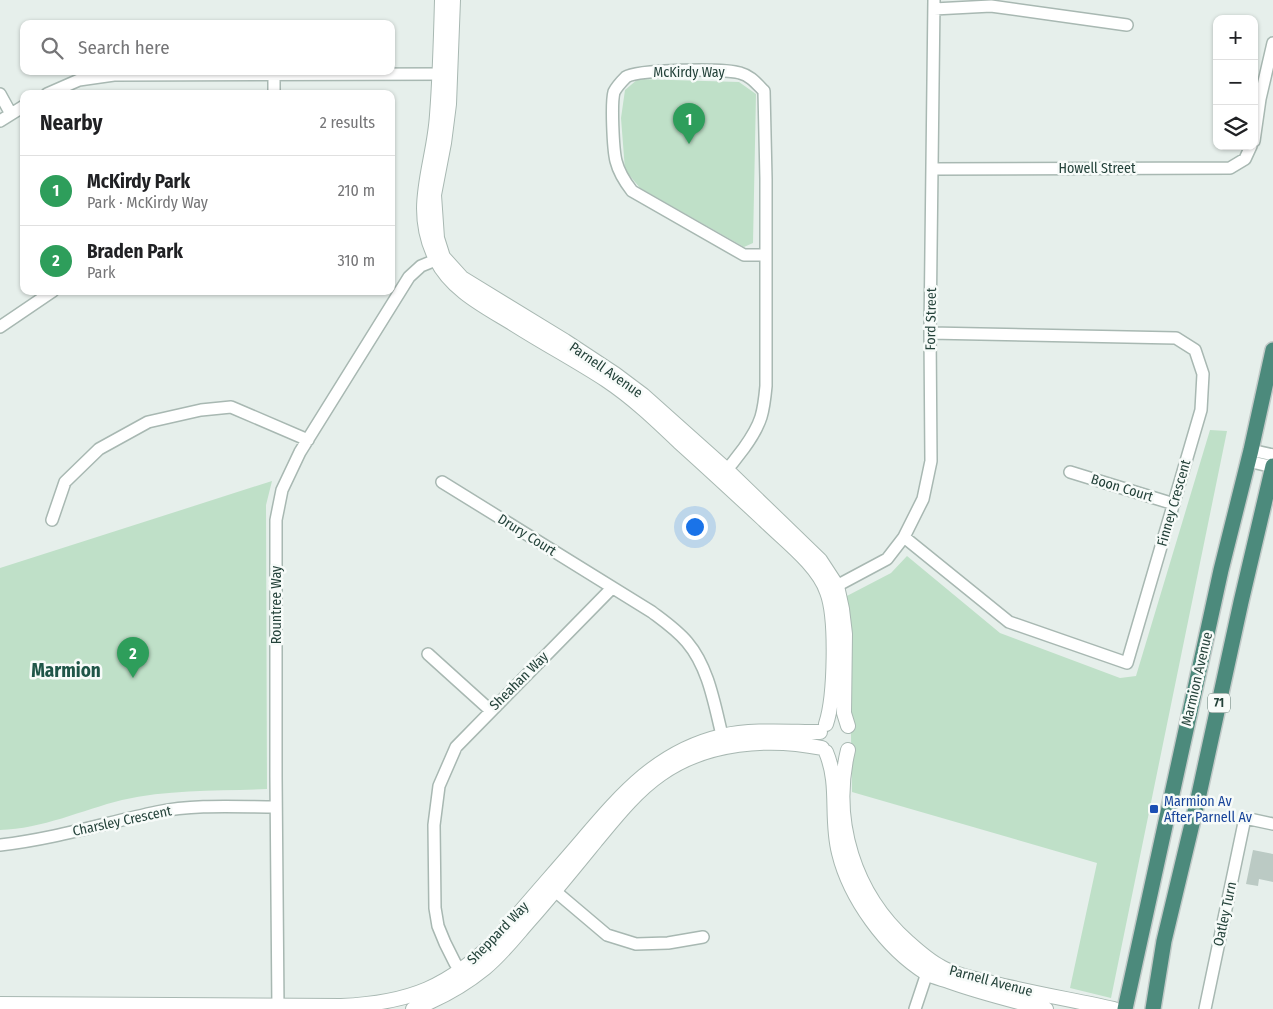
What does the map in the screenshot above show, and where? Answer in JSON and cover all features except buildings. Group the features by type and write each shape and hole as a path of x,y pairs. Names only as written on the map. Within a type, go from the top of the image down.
{"highway":[{"name":"Marmion Avenue","path":"1125,1009 1219,579 1250,456 1273,350"},
{"name":"Marmion Avenue","path":"1153,1009 1164,941 1273,466"}],"street":[{"name":"Parnell Avenue","path":"442,0 445,74"},
{"name":"Parnell Avenue","path":"453,0 445,74 424,189 427,235 453,284 470,297 606,380 640,406 723,474 832,589 845,634 844,713 853,735 853,741 844,764 843,804 848,842 860,880 879,912 894,930 917,951 930,968"},
{"path":"934,5 991,6 1127,25"},
{"name":"Ford Street","path":"832,589 887,559 904,536 923,499 931,461 930,333 934,5"},
{"path":"1258,113 1273,43"},
{"name":"McKirdy Way","path":"723,474 755,431 764,404 766,386 764,91 750,76 738,72 661,70 627,76 614,91 613,110 616,160 622,178 632,191 744,255 765,255"},
{"path":"395,74 445,74"},
{"path":"56,90 79,80 114,75"},
{"path":"274,75 274,90"},
{"path":"0,94 11,114"},
{"path":"0,121 20,108"},
{"name":"Howell Street","path":"933,169 1230,168 1245,159 1250,150"},
{"name":"Rountree Way","path":"278,1007 276,520 282,490 308,440 409,277 421,266 440,258"},
{"path":"0,327 47,295"},
{"name":"Finney Crescent","path":"904,536 1009,622 1127,663 1201,410 1203,374 1195,350 1176,338 1156,336 930,333"},
{"path":"52,520 65,482 100,449 148,422 201,410 231,407 308,440"},
{"path":"1250,456 1273,454"},
{"path":"1250,456 1273,466"},
{"name":"Boon Court","path":"1070,472 1174,504"},
{"name":"Drury Court","path":"442,482 612,588"},
{"path":"612,588 673,627 688,643 706,676 724,741"},
{"name":"Sheahan Way","path":"464,976 445,943 438,926 435,908 434,825 439,786 456,747 490,710 612,588"},
{"name":"Parnell Avenue","path":"832,589 832,696 820,743 834,778 834,822 838,852 858,900 887,939 957,984 1046,1009"},
{"path":"428,654 490,710"},
{"path":"823,728 835,721 848,726"},
{"name":"Sheppard Way","path":"413,1009 436,1000 464,976 502,952 616,817 638,793 661,774 741,733 823,728"},
{"name":"Sheppard Way","path":"0,1004 136,1007 278,1007 370,1005 395,1001 443,982 464,976 476,959 498,938 626,790 666,759 685,749 724,741 781,743 824,750"},
{"path":"824,750 837,755 848,750"},
{"name":"Charsley Crescent","path":"0,845 33,842 159,811 223,807 276,807"},
{"name":"Oatley Turn","path":"1205,1009 1245,818 1273,824"},
{"path":"555,891 607,935 636,944 703,937"},
{"name":"Parnell Avenue","path":"930,968 941,967 963,976 1114,1009"},
{"path":"915,1009 930,968"}],"green space":[{"path":"638,79 739,82 756,94 753,243 744,247 640,188 625,170 621,118 625,90"},
{"path":"1210,430 1227,431 1111,998 1070,988 1097,863 852,792 849,627 843,598 891,573 907,556 1000,633 1120,678 1136,676"},
{"path":"272,481 266,505 267,789 194,791 140,796 107,804 47,823 0,830 0,568"}],"place":[{"name":"McKirdy Park","path":"689,144"},
{"name":"Braden Park","path":"133,678"},
{"name":"Marmion Av After Parnell Av","path":"1154,809"}],"district":[{"name":"Marmion","path":"66,670"}]}
